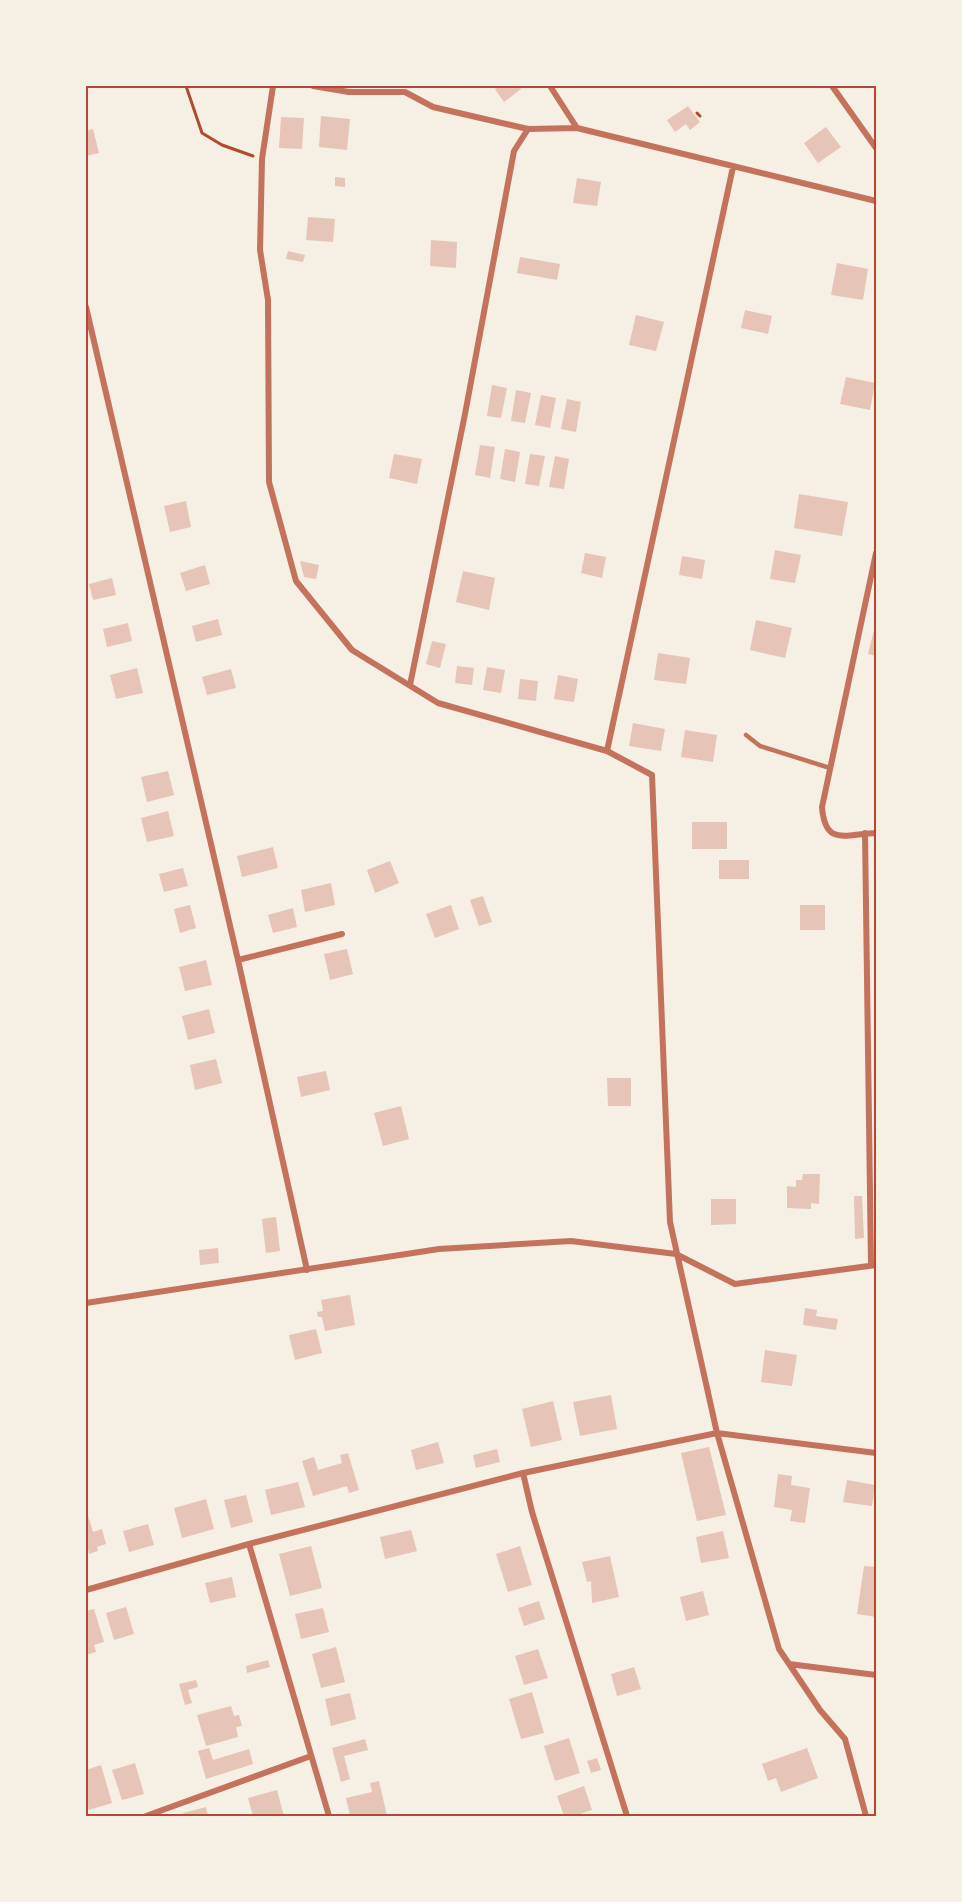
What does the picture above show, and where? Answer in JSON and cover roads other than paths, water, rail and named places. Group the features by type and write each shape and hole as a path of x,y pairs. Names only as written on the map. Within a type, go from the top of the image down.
{"street":[{"path":"273,86 261,159 260,250 268,300 269,482 296,581 352,650 438,703 607,751 652,775 670,1221 676,1254 717,1433 779,1649 820,1710 845,1740 866,1816"},
{"path":"313,86 350,92 405,92 433,107 528,129 576,128 876,201"},
{"path":"550,86 576,128"},
{"path":"832,86 876,148"},
{"path":"410,686 465,414 514,151 528,129"},
{"path":"607,751 733,167"},
{"path":"86,307 238,960 307,1270"},
{"path":"876,553 822,807 823,822 828,831 836,835 876,833"},
{"path":"86,1303 439,1249 571,1241 676,1254 735,1284 874,1265 865,833"},
{"path":"238,960 342,934"},
{"path":"86,1590 249,1544 524,1473 717,1433 876,1453"},
{"path":"524,1473 532,1512 627,1816"},
{"path":"249,1544 329,1816"},
{"path":"789,1664 876,1675"},
{"path":"146,1816 311,1756"}],"lane":[{"path":"746,735 760,746 830,768"}]}
